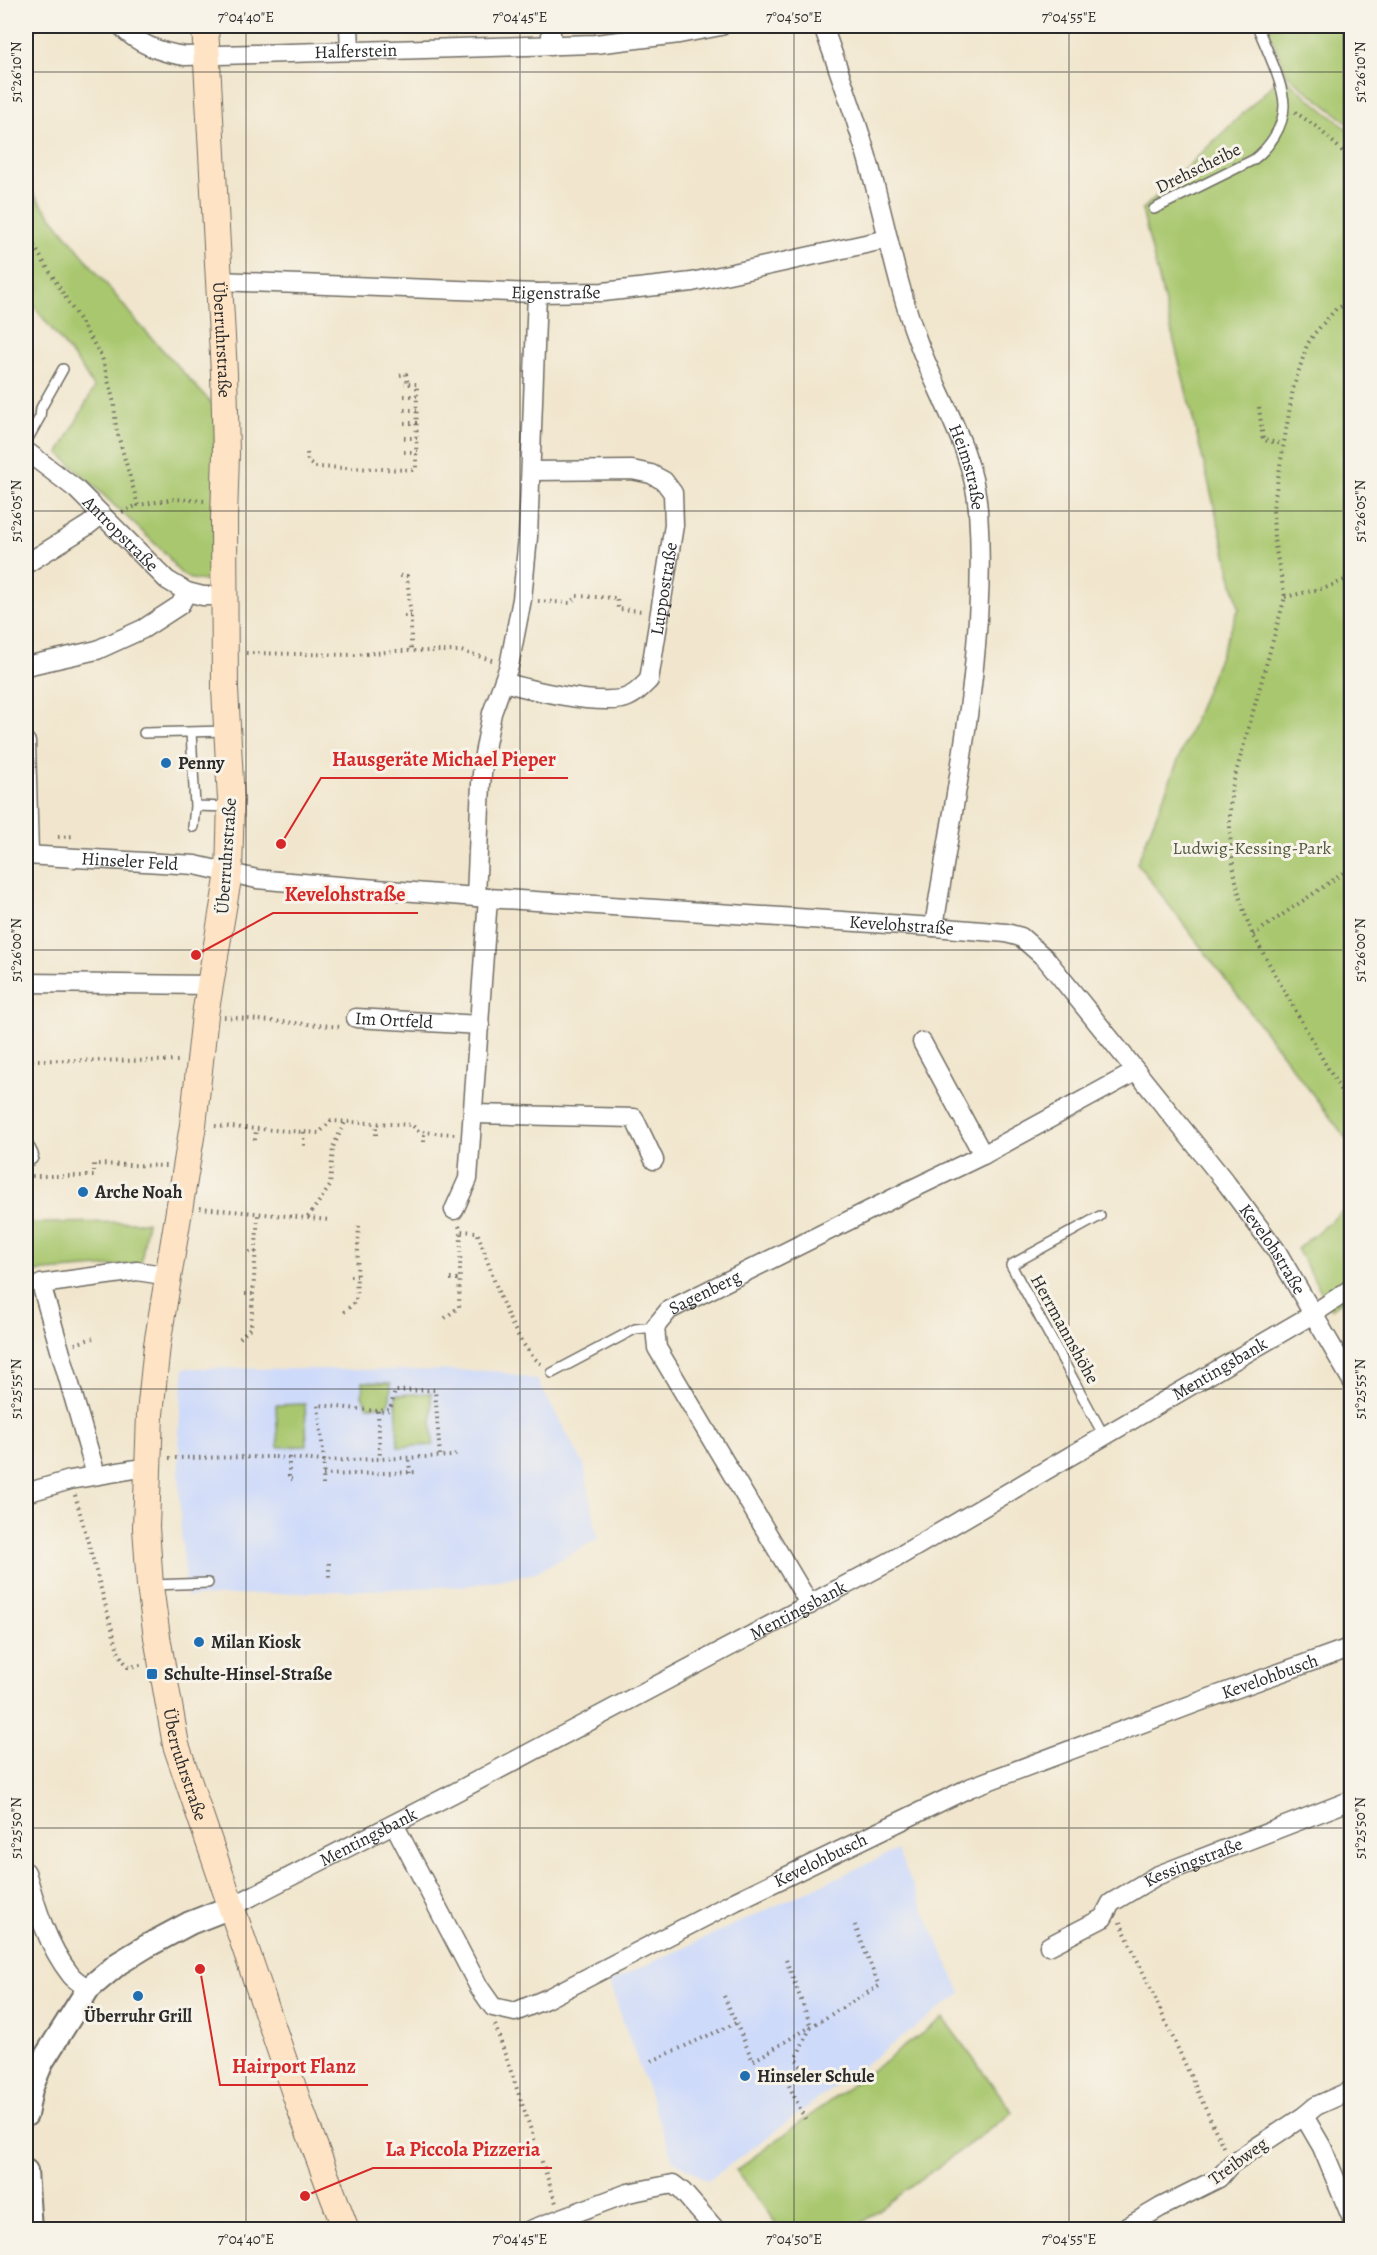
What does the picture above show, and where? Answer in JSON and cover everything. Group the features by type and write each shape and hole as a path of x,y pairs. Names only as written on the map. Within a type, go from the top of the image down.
{"main road":[{"name":"Überruhrstraße","path":"205,26 224,373 226,453 224,596 230,807 229,873 205,1015 193,1125 157,1345 147,1463 146,1527 150,1586 176,1745 299,2105 346,2229"}],"street":[{"name":"Halferstein","path":"121,26 154,49 185,56 551,46 633,40 721,26"},
{"path":"349,26 350,50"},
{"path":"551,26 551,46"},
{"name":"Heimstraße","path":"823,26 860,130 904,301 916,338 968,456 978,508 980,600 975,665 934,927"},
{"name":"Eigenstraße","path":"218,280 537,293 603,292 692,282 888,239"},
{"path":"454,1210 468,1179 480,1025 481,784 484,754 492,713 507,674 522,599 528,537 537,293"},
{"name":"Antropstraße","path":"26,451 76,489 166,580 187,592 202,596 224,596"},
{"name":"Luppostraße","path":"507,674 549,693 623,699 637,693 648,680 661,613 675,508 673,493 664,481 651,474 632,470 532,471"},
{"path":"26,564 101,515"},
{"path":"26,666 97,650 143,629 180,605 187,592"},
{"name":"Hinseler Feld","path":"26,742 27,855 195,865 229,873"},
{"name":"Kevelohstraße","path":"229,873 257,879 482,897 1006,933 1027,942 1046,959 1227,1184 1276,1250 1352,1381"},
{"path":"26,983 211,985"},
{"name":"Im Ortfeld","path":"356,1018 480,1025"},
{"path":"922,1042 983,1155"},
{"name":"Sagenberg","path":"810,1605 657,1348 655,1327 669,1310 983,1155 1135,1072"},
{"path":"474,1114 634,1118 654,1160"},
{"path":"96,1475 33,1281 136,1271 169,1276"},
{"name":"Mentingsbank","path":"231,1907 394,1824 901,1555 1313,1314 1352,1288"},
{"path":"26,1493 70,1480 147,1463"},
{"name":"Kevelohbusch","path":"493,2007 515,2013 546,1999 736,1901 969,1788 1352,1647"},
{"name":"Kessingstraße","path":"1049,1946 1103,1918 1111,1903 1156,1876 1352,1800"},
{"path":"394,1824 479,1987 493,2007"},
{"path":"26,1872 37,1910 51,1942 70,1975 88,1989"},
{"path":"26,2115 31,2089 42,2062 88,1989 119,1963 147,1946 190,1923 231,1907"},
{"name":"Treibweg","path":"1122,2229 1219,2178 1231,2164 1316,2106 1352,2090"},
{"path":"1304,2116 1322,2147 1352,2219"},
{"path":"26,2171 30,2229"},
{"path":"530,2229 628,2193 673,2184 716,2229"}],"lane":[{"path":"26,30 32,26"},
{"path":"1257,26 1280,87 1284,105"},
{"name":"Drehscheibe","path":"1154,209 1231,172 1266,150 1274,138 1284,105"},
{"path":"26,442 40,417 40,408 63,369"},
{"path":"144,733 227,731"},
{"path":"191,732 195,806 193,828"},
{"path":"195,806 230,807"},
{"name":"Herrmannshöhe","path":"1100,1216 1011,1265 1104,1436"},
{"path":"552,1373 635,1329 655,1327"},
{"path":"150,1586 208,1583"}],"path":[{"path":"1284,105 1318,128 1352,160"},
{"path":"26,237 34,246 102,357 114,404 116,428 138,505 176,499 224,502"},
{"path":"1352,301 1336,309 1324,321 1307,345 1293,389 1273,508 1274,540 1285,597 1232,787 1229,808 1241,907 1253,935 1352,1111"},
{"path":"307,453 308,462 315,467 412,470 416,468 417,384 406,384 406,374 400,375"},
{"path":"404,396 417,396"},
{"path":"1259,407 1263,440 1283,444"},
{"path":"404,410 417,410"},
{"path":"404,423 417,423"},
{"path":"404,438 417,438"},
{"path":"404,452 417,452"},
{"path":"400,576 407,576 411,616 411,651"},
{"path":"1285,597 1325,588 1352,577"},
{"path":"522,599 570,603 577,596 618,598 618,609 661,613"},
{"path":"404,616 411,616"},
{"path":"225,653 355,655 396,651 461,651 507,674"},
{"path":"1253,935 1352,867"},
{"name":"Im Ortfeld","path":"205,1015 351,1027 356,1018"},
{"path":"26,1060 199,1061"},
{"path":"193,1125 319,1133 331,1121 412,1125 419,1132 472,1135"},
{"path":"308,1217 330,1186 333,1147 345,1122"},
{"path":"376,1123 376,1135"},
{"path":"255,1140 256,1129"},
{"path":"304,1132 304,1146"},
{"path":"424,1132 424,1142"},
{"path":"26,1176 95,1178 94,1164 160,1165 184,1171"},
{"path":"178,1206 330,1220"},
{"path":"445,1318 459,1307 461,1231 454,1210"},
{"path":"240,1338 251,1327 258,1213"},
{"path":"344,1312 356,1300 359,1222"},
{"path":"461,1231 477,1232 516,1335 532,1358 552,1373"},
{"path":"249,1252 256,1252"},
{"path":"350,1276 357,1276"},
{"path":"450,1279 460,1279"},
{"path":"245,1294 253,1294"},
{"path":"323,1485 324,1461 318,1406 390,1410 396,1391 435,1390 440,1457"},
{"path":"378,1411 380,1459"},
{"path":"26,1429 37,1426"},
{"path":"147,1463 275,1457 324,1461 440,1457 456,1454"},
{"path":"289,1457 289,1479 292,1479"},
{"path":"409,1460 410,1473"},
{"path":"323,1475 417,1472"},
{"path":"70,1480 119,1654 128,1667 161,1663"},
{"path":"329,1563 329,1577"},
{"path":"1111,1903 1231,2164"},
{"path":"724,1996 753,2061 879,1986 854,1923"},
{"path":"786,1960 811,2026 796,2058 802,2068 786,2079 805,2119"},
{"path":"493,2007 495,2027 562,2218"},
{"path":"652,2061 736,2023"}],"shaded area":[{"path":"184,1368 495,1371 537,1380 584,1465 598,1539 535,1573 465,1586 187,1597 179,1476 179,1428"},
{"name":"Hinseler Schule","path":"897,1850 961,1993 708,2181 673,2160 609,1982"}],"green space":[{"path":"1267,26 1351,26 1351,125 1287,75"},
{"name":"Ludwig-Kessing-Park","path":"1282,76 1351,132 1351,1145 1137,863 1239,608 1142,210"},
{"path":"26,185 137,322 216,408 213,581 185,577 167,555 59,453 94,388 81,367 26,296"},
{"path":"1351,1204 1351,1295 1331,1309 1297,1249"},
{"path":"147,1222 141,1264 32,1272 26,1223"},
{"path":"363,1382 391,1383 390,1400 386,1406 367,1406 362,1395"},
{"path":"431,1393 433,1445 398,1447 396,1395"},
{"path":"305,1404 307,1446 278,1447 276,1405"},
{"path":"943,2018 1013,2112 853,2229 780,2229 736,2170"}],"place":[{"name":"Penny","path":"166,763"},
{"name":"Hausgeräte Michael Pieper","path":"281,844"},
{"name":"Kevelohstraße","path":"196,955"},
{"name":"Arche Noah","path":"83,1192"},
{"name":"Milan Kiosk","path":"199,1642"},
{"name":"Schulte-Hinsel-Straße","path":"152,1674"},
{"name":"Hairport Flanz","path":"200,1969"},
{"name":"Überruhr Grill","path":"138,1996"},
{"name":"Hinseler Schule","path":"745,2076"},
{"name":"La Piccola Pizzeria","path":"305,2196"}]}
